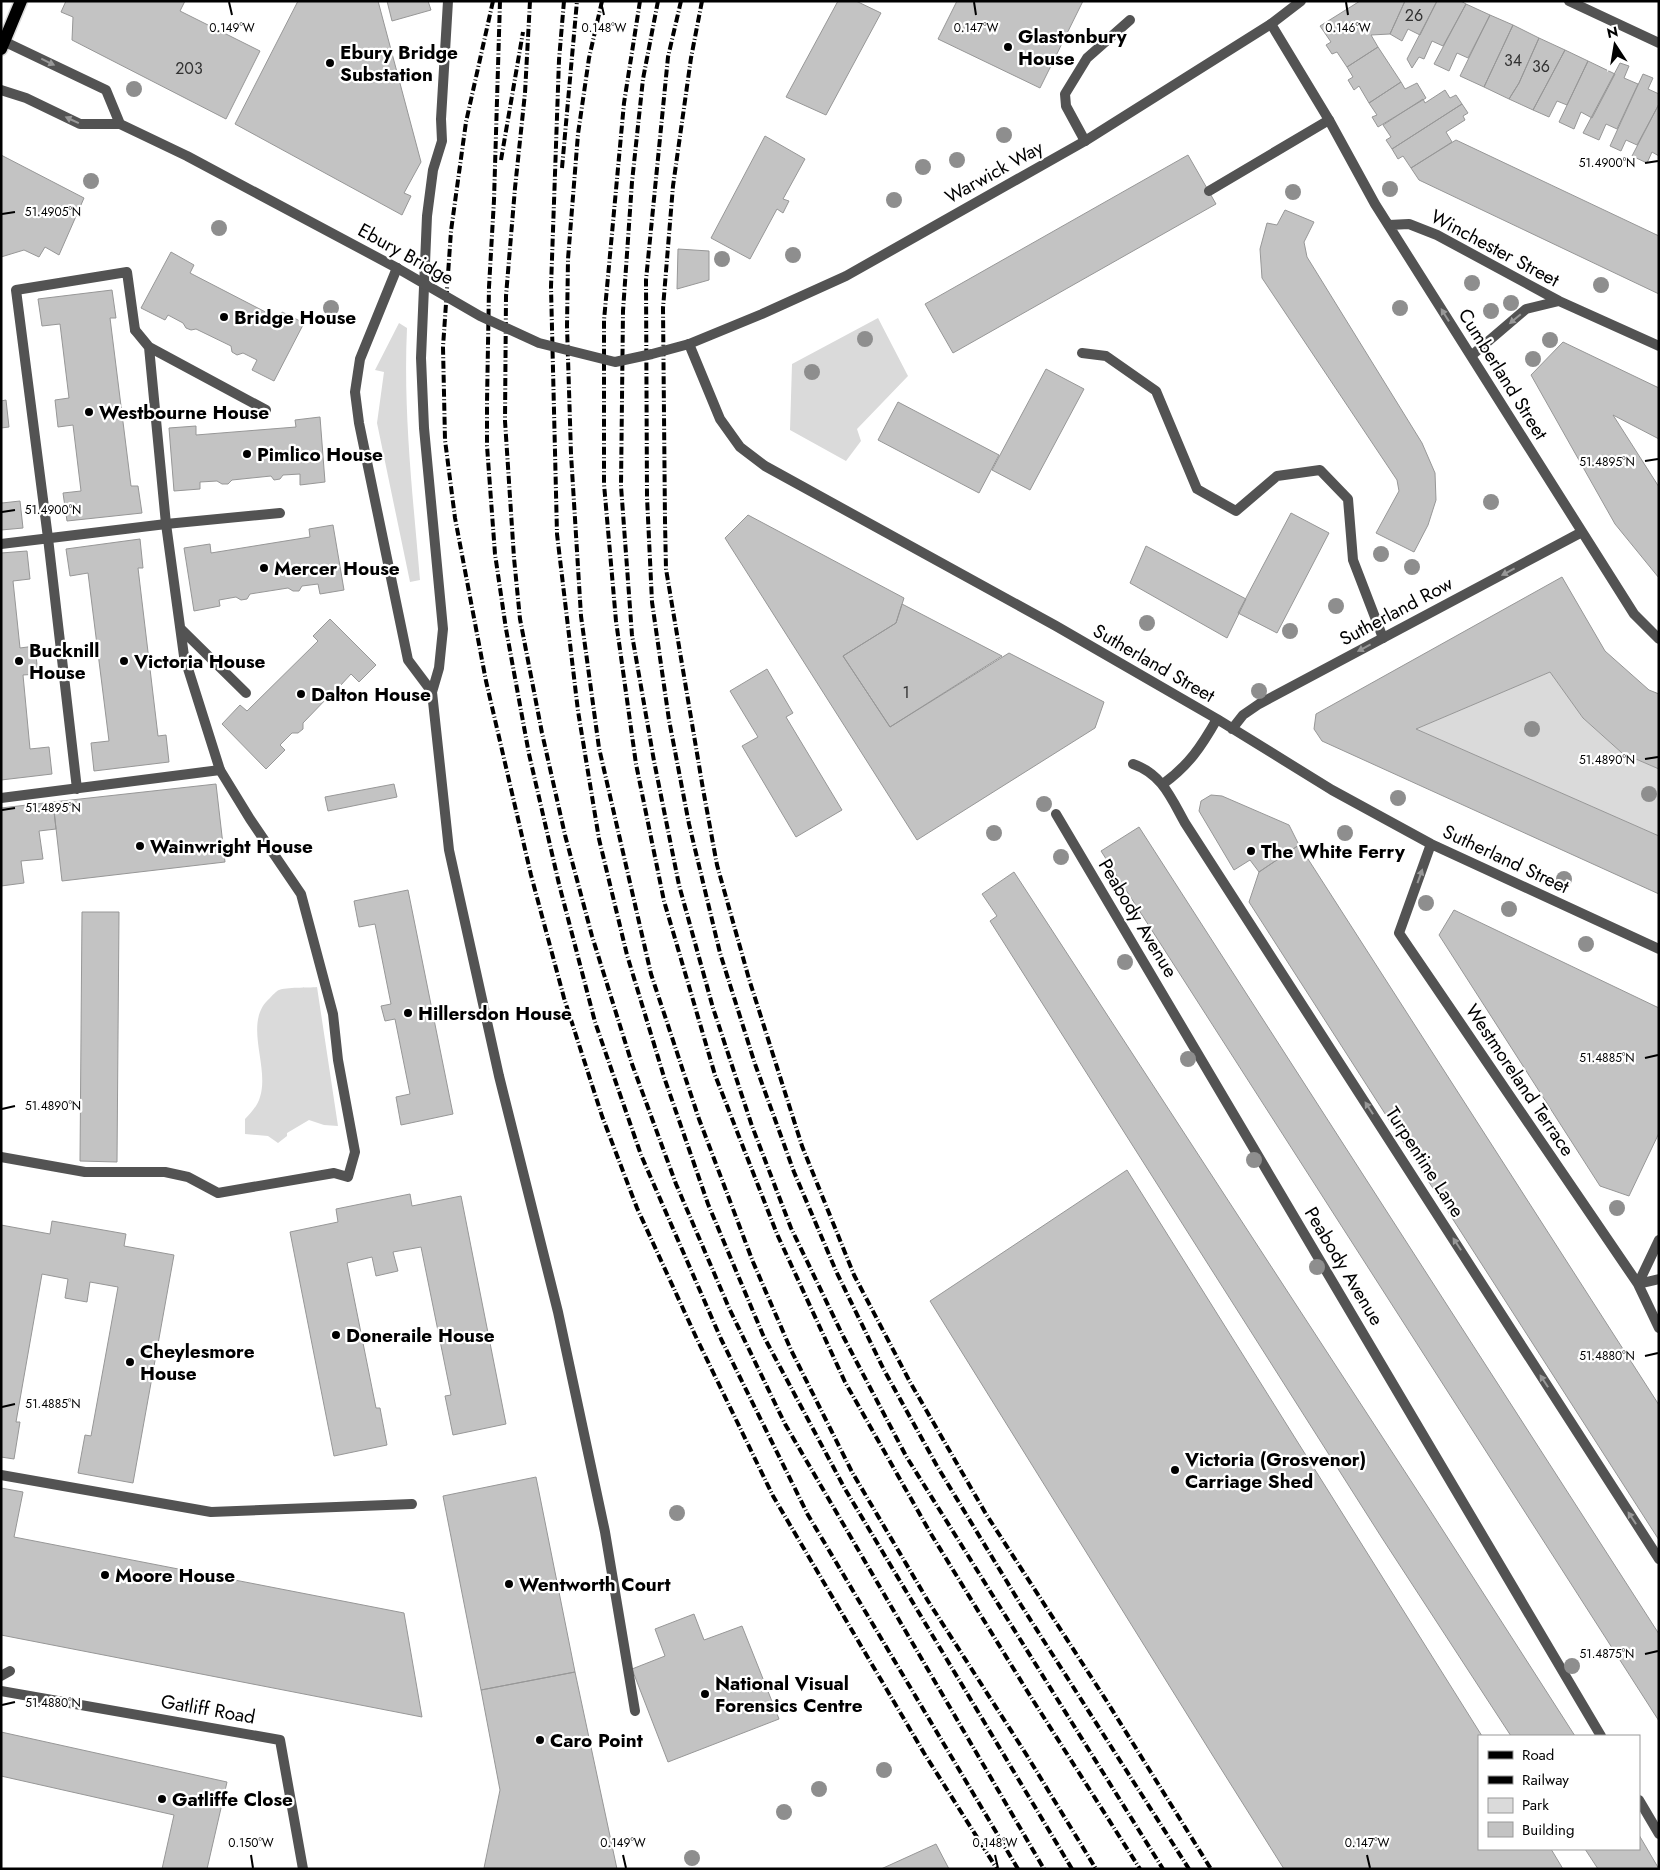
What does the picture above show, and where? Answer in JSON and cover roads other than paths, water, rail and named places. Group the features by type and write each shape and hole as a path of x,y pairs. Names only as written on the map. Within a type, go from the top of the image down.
{"main road":[{"path":"2,43 21,1"}],"street":[{"path":"448,1 441,119 442,140 433,170 427,216 421,358 424,428 443,629 439,668 432,692 449,850 499,1076 558,1312 605,1532 636,1711"},
{"name":"Warwick Way","path":"689,344 846,276 1085,142 1272,24 1301,1"},
{"path":"1568,1 1659,44"},
{"path":"1085,142 1066,106 1065,94 1088,58 1130,20"},
{"path":"1272,24 1329,120 1375,204 1389,225"},
{"path":"2,43 106,90 120,124"},
{"name":"Ebury Bridge","path":"1,90 26,98 80,124 120,124 187,156 397,268 480,316 539,344 615,362 689,344"},
{"path":"1209,192 1329,120"},
{"name":"Winchester Street","path":"1389,225 1409,224 1437,235 1559,301 1659,346"},
{"name":"Cumberland Street","path":"1389,225 1634,614 1659,639"},
{"path":"397,268 360,359 355,392 359,423 408,660 432,692"},
{"path":"77,789 48,538 16,290 127,272 135,330 148,346 266,410"},
{"path":"1471,356 1526,309 1559,301"},
{"name":"Sutherland Street","path":"689,344 720,419 740,447 765,466 1056,626 1217,719 1332,790 1431,844 1659,949"},
{"path":"1,1157 85,1172 165,1172 188,1177 218,1193 334,1173 348,1176 355,1152 338,1060 333,1014 301,894 250,819 220,770 184,656 166,524 148,346"},
{"path":"1082,353 1106,356 1156,391 1197,489 1236,511 1278,476 1320,470 1348,499 1353,560 1383,638"},
{"path":"1,544 166,524 280,514"},
{"name":"Sutherland Row","path":"1232,729 1243,716 1259,704 1582,532"},
{"path":"181,629 246,693"},
{"path":"1163,784 1180,772 1191,761 1217,719"},
{"name":"Turpentine Lane","path":"1133,764 1145,770 1163,784 1185,823 1659,1559"},
{"path":"1,798 220,770"},
{"name":"Peabody Avenue","path":"1056,814 1600,1735"},
{"name":"Westmoreland Terrace","path":"1431,844 1399,933 1638,1284 1659,1328"},
{"path":"1638,1284 1659,1240"},
{"path":"1638,1284 1659,1279"},
{"path":"1,1475 210,1512 412,1504"},
{"name":"Gatliff Road","path":"1,1691 280,1740 303,1869"},
{"path":"1640,1802 1659,1834"}],"railway":[{"path":"493,1 466,122 451,231 443,347 445,440 455,518 486,681 531,875 564,998 602,1116 637,1208 696,1337 773,1496 924,1753 997,1869"},
{"path":"500,1 494,200 489,287 487,402 487,446 495,554 506,629 529,754 559,884 595,1022 641,1155 721,1339 808,1515 1018,1869"},
{"path":"530,1 525,93 506,296 505,421 514,558 520,619 542,733 565,835 592,936 632,1064 676,1184 729,1308 785,1424 1044,1869"},
{"path":"564,1 559,60 551,287 557,534 578,711 599,839 627,955 664,1077 708,1204 763,1335 845,1489 1072,1869"},
{"path":"562,168 577,1"},
{"path":"602,1 589,58 578,134 568,259 567,326 571,454 581,616 599,748 651,974 699,1119 753,1262 791,1350 852,1472 928,1601 1026,1754 1096,1869"},
{"path":"640,1 624,103 604,320 604,484 616,621 636,764 664,901 715,1075 777,1234 845,1382 931,1534 1029,1694 1140,1869"},
{"path":"658,1 643,79 632,182 623,311 621,486 632,635 654,761 679,885 713,1008 752,1126 791,1228 843,1336 906,1456 1163,1869"},
{"path":"681,1 668,57 646,280 647,497 652,602 669,720 689,824 720,953 755,1064 794,1172 836,1271 884,1370 937,1466 1021,1605 1189,1869"},
{"path":"702,1 691,58 673,186 663,308 665,521 666,569 717,865 749,979 802,1146 854,1275 910,1382 986,1514 1106,1700 1211,1869"},
{"path":"501,160 523,32"}],"place":[{"name":"Glastonbury House","path":"1008,47"},
{"name":"Ebury Bridge Substation","path":"330,63"},
{"name":"Bridge House","path":"224,317"},
{"name":"Westbourne House","path":"89,412"},
{"name":"Pimlico House","path":"247,454"},
{"name":"Mercer House","path":"264,568"},
{"name":"Bucknill House","path":"19,661"},
{"name":"Victoria House","path":"124,661"},
{"name":"Dalton House","path":"301,694"},
{"name":"Wainwright House","path":"140,846"},
{"name":"The White Ferry","path":"1251,851"},
{"name":"Hillersdon House","path":"408,1013"},
{"name":"Doneraile House","path":"336,1335"},
{"name":"Cheylesmore House","path":"130,1362"},
{"name":"Victoria (Grosvenor) Carriage Shed","path":"1175,1470"},
{"name":"Moore House","path":"105,1575"},
{"name":"Wentworth Court","path":"509,1584"},
{"name":"National Visual Forensics Centre","path":"705,1694"},
{"name":"Caro Point","path":"540,1740"},
{"name":"Gatliffe Close","path":"162,1799"}]}
